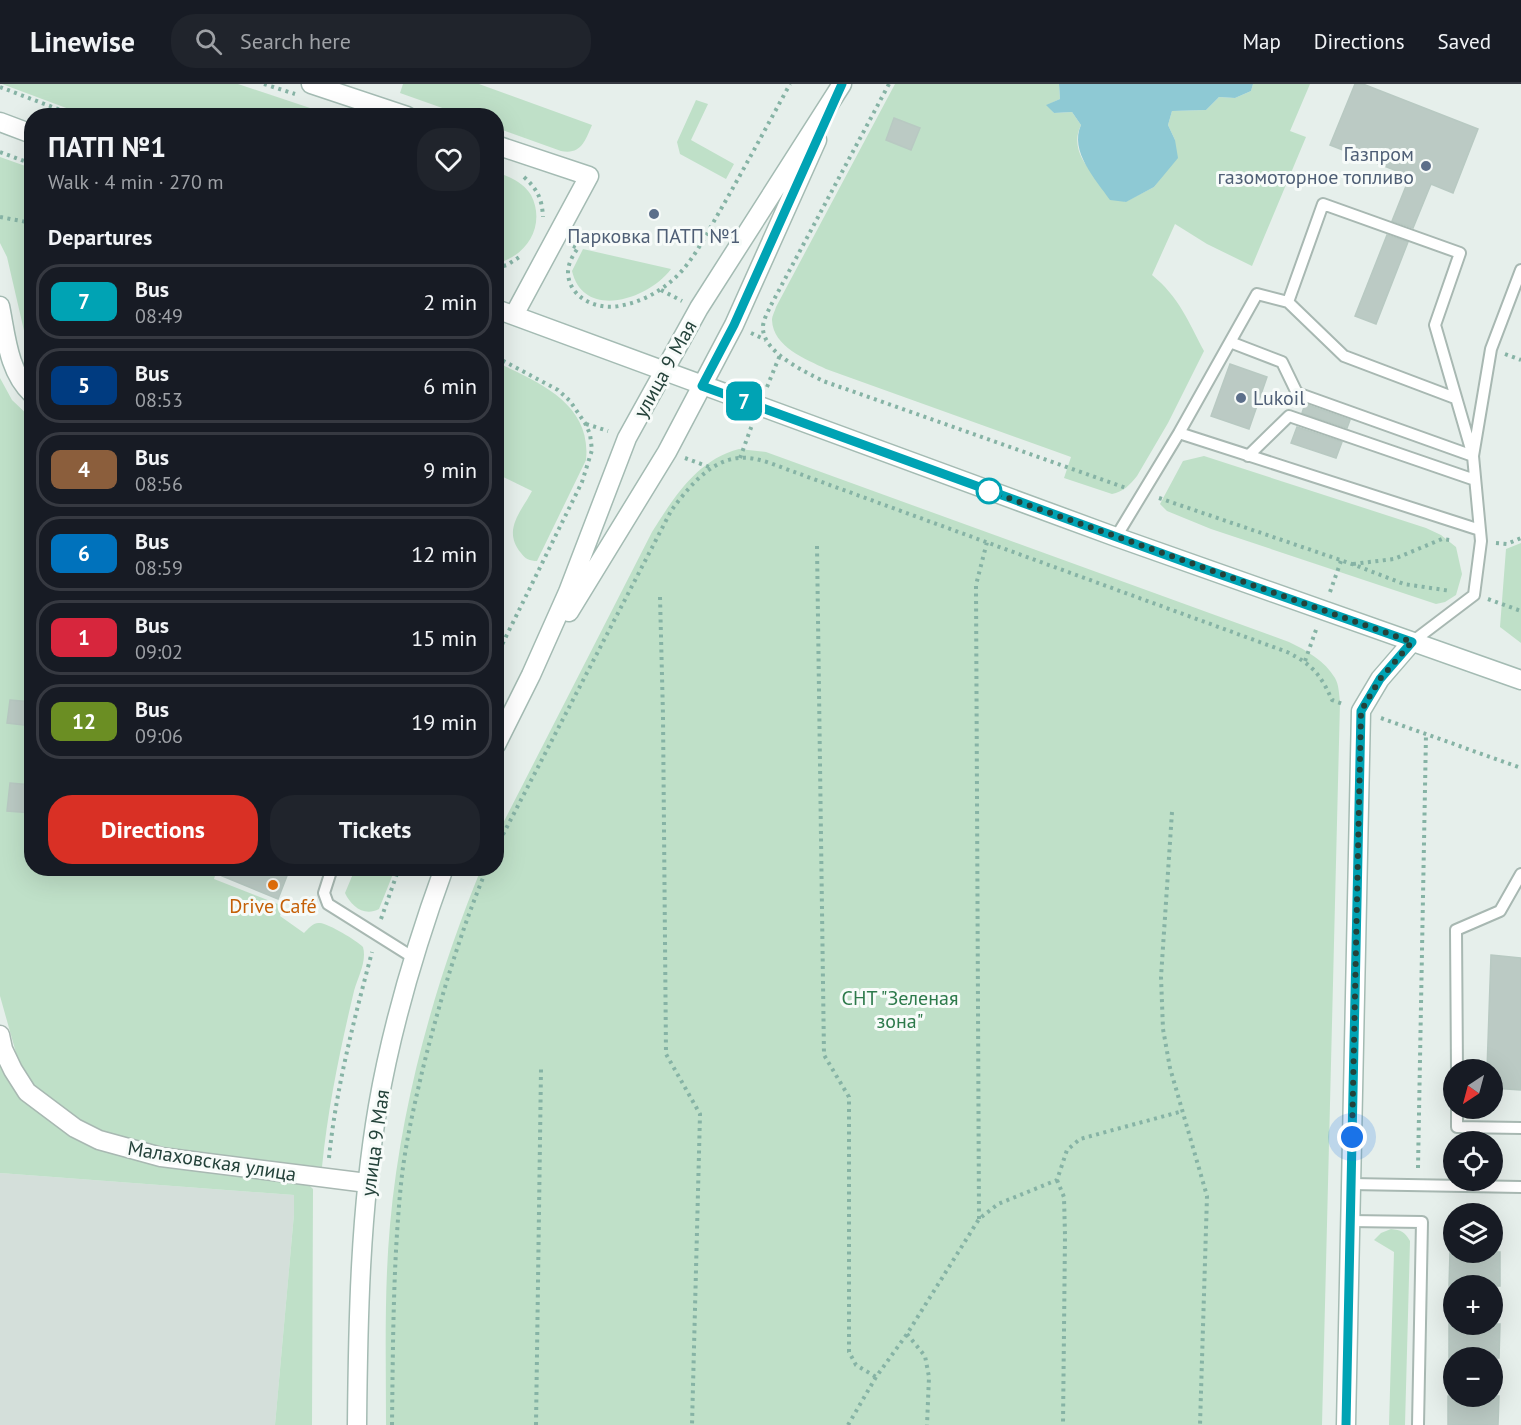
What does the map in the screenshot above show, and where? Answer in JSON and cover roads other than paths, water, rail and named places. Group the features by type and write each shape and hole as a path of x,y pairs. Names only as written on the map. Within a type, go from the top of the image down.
{"main road":[{"path":"311,84 383,108"},
{"name":"улица 9 Мая","path":"504,729 568,592 627,438 699,309 842,84 734,325 702,386 667,452 531,675"},
{"path":"0,122 24,131"},
{"path":"504,148 589,176 555,240 505,312 1116,537 1521,681"},
{"path":"0,306 13,365 24,386"},
{"path":"1346,1425 1361,711 1380,679 1412,642"},
{"name":"улица 9 Мая","path":"357,1425 357,1360 367,1184 378,1105 396,1023 414,958 441,876"},
{"name":"Малаховская улица","path":"0,1035 3,1049 27,1092 75,1128 99,1140 161,1157 367,1184"}],"lane":[{"path":"1288,302 1323,204 1460,253 1435,325 1473,456 1481,536 1474,595 1412,642"},
{"path":"1473,456 1491,349 1521,270"},
{"path":"1116,537 1179,433 1257,294 1288,302 1344,356 1455,398"},
{"path":"1230,342 1282,362 1297,393 1473,456"},
{"path":"1248,456 1289,416 1475,480"},
{"path":"1179,433 1481,536"},
{"path":"1457,1059 1456,930 1500,911 1521,874"},
{"path":"329,876 324,893 325,900 414,958"},
{"path":"1457,1119 1457,1127 1521,1128"},
{"path":"1351,1184 1521,1187"},
{"path":"1350,1221 1422,1222 1418,1425"}],"water":[{"path":"1059,84 1253,84 1251,91 1235,98 1219,97 1206,110 1172,111 1168,125 1175,140 1178,158 1154,187 1126,202 1110,200 1086,165 1078,145 1081,125 1072,112 1054,113 1046,105 1060,99"}],"place":[{"name":"Газпром газомоторное топливо","path":"1426,166"},
{"name":"Парковка ПАТП №1","path":"654,214"},
{"name":"Lukoil","path":"1241,398"},
{"name":"Drive Café","path":"273,885"}],"park label":[{"name":"СНТ \"Зеленая зона\"","path":"900,1010"}]}
